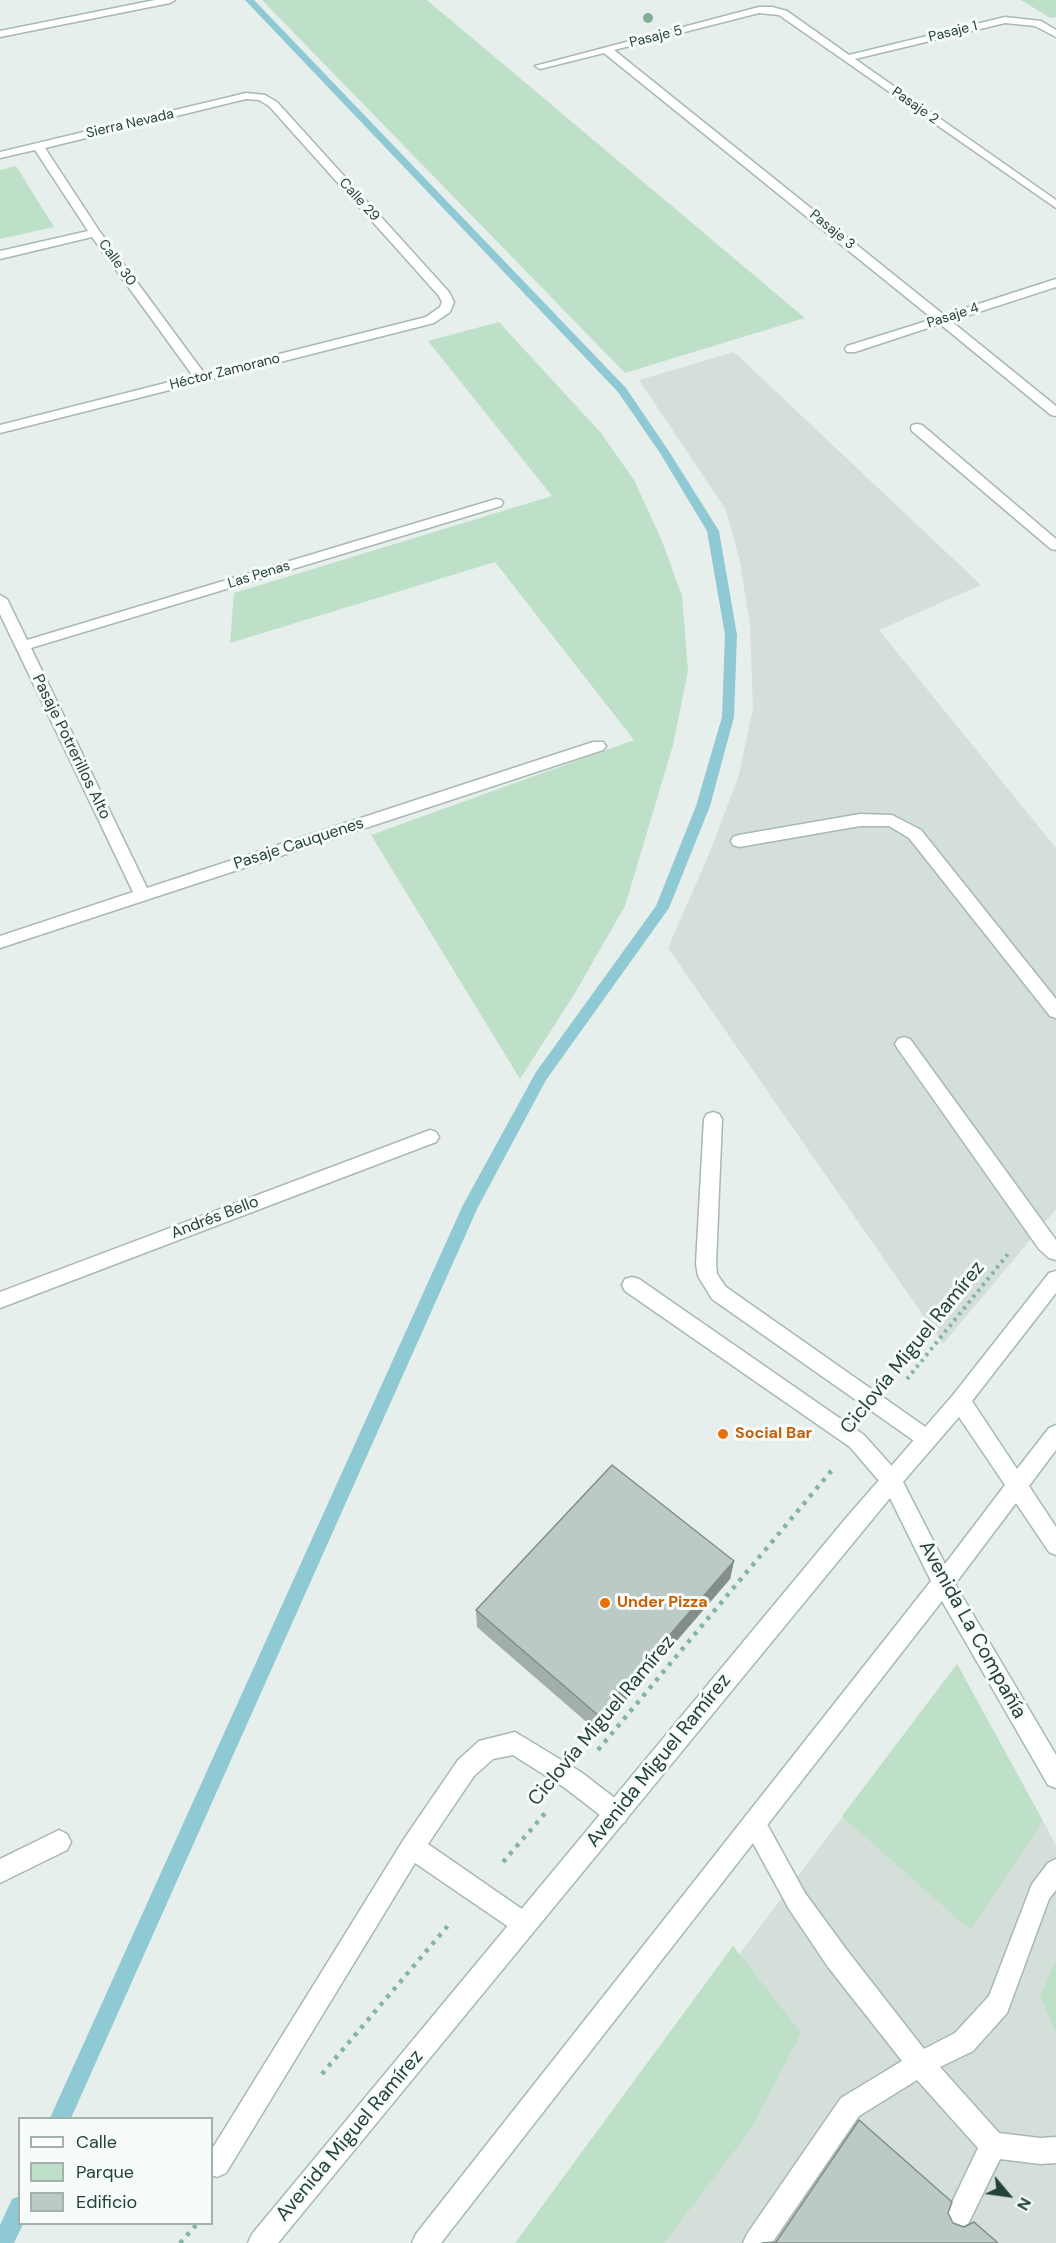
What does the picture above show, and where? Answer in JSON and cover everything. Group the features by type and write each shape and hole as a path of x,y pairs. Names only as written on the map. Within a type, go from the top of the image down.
{"street":[{"path":"0,34 127,4 170,0"},
{"name":"Pasaje 5","path":"540,66 759,10 772,10"},
{"name":"Pasaje 2","path":"772,10 783,13 1056,205"},
{"name":"Pasaje 1","path":"847,58 1005,20 1037,22 1056,34"},
{"name":"Pasaje 3","path":"606,50 1056,412"},
{"name":"Sierra Nevada","path":"0,154 246,96 261,97"},
{"name":"Calle 29","path":"261,97 273,104 445,295 448,302 447,309"},
{"name":"Calle 30","path":"38,146 96,233 201,378"},
{"path":"0,255 96,233"},
{"name":"Pasaje 4","path":"851,349 1056,283"},
{"name":"Héctor Zamorano","path":"0,429 430,320 447,309"},
{"path":"917,428 1056,546"},
{"name":"Las Penas","path":"22,646 496,503"},
{"name":"Pasaje Potrerillos Alto","path":"0,599 142,896"},
{"name":"Pasaje Cauquenes","path":"0,942 598,746"},
{"path":"739,842 860,820 892,821 915,834 1056,1011"},
{"path":"904,1044 1032,1224 1056,1252"},
{"path":"713,1119 706,1264 708,1276 719,1293 927,1439"},
{"name":"Andrés Bello","path":"0,1300 430,1137"},
{"name":"Avenida Miguel Ramírez","path":"261,2243 960,1401 1056,1279"},
{"name":"Avenida La Compañía","path":"632,1285 857,1441 892,1481 943,1583 1056,1777"},
{"path":"960,1401 1056,1545"},
{"path":"425,2243 1018,1487 1056,1434"},
{"path":"217,2164 412,1847 466,1768 487,1749 515,1743 573,1780 617,1814"},
{"path":"754,1823 797,1900 837,1958 920,2064 993,2145 1040,2151 1056,2150"},
{"path":"0,1870 59,1842"},
{"path":"412,1847 524,1924"},
{"path":"756,2243 850,2107 920,2064 964,2042 998,2004 1040,1892 1056,1871"},
{"path":"959,2215 993,2145"}],"path":[{"name":"Ciclovía Miguel Ramírez","path":"883,1409 1032,1224"},
{"name":"Ciclovía Miguel Ramírez","path":"318,2079 573,1780 857,1441"},
{"path":"180,2243 195,2225"}],"shaded area":[{"path":"734,352 981,585 879,630 1056,848 1056,1209 943,1344 668,948 709,854 739,775 753,708 750,625 740,562 726,510 639,380"},
{"path":"957,1664 1056,1845 1056,2243 523,2243"}],"green space":[{"path":"262,0 427,0 805,318 625,373"},
{"path":"1021,0 1056,0 1056,17 1050,18"},
{"path":"16,166 54,227 0,239 0,170"},
{"path":"499,322 601,433 634,480 662,541 682,596 688,671 673,745 625,906 575,993 520,1079 371,835 634,740 495,562 230,643 234,593 552,496 428,341"},
{"path":"957,1664 1043,1821 970,1930 842,1816"},
{"path":"733,1946 801,2033 751,2129 664,2243 515,2243"},
{"path":"1056,1961 1056,2033 1040,1996"}],"building":[{"name":"Under Pizza","path":"612,1465 734,1561 599,1716 476,1610"},
{"path":"859,2120 952,2202 948,2213 953,2223 964,2227 974,2222 998,2243 762,2243 776,2242"}],"waterway":[{"path":"60,2117 471,1205 541,1076 662,908 703,806 728,717 731,635 713,531 665,453 622,390 249,0"},
{"path":"3,2243 18,2211"}],"place":[{"name":"Social Bar","path":"723,1434"},
{"name":"Under Pizza","path":"605,1603"}]}
